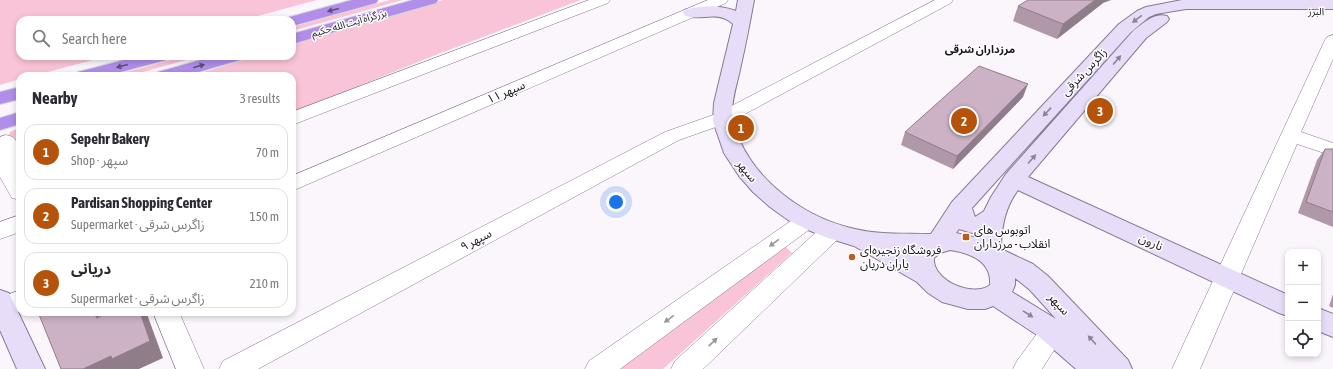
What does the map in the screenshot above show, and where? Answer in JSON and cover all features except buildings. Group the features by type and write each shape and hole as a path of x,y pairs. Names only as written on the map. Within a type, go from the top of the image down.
{"highway":[{"name":"بزرگراه آیت الله حکیم","path":"296,20 370,0"},
{"name":"بزرگراه آیت الله حکیم","path":"296,38 430,0"},
{"path":"99,72 145,60"},
{"path":"178,72 220,60"},
{"path":"0,98 16,94"},
{"path":"2,129 16,120"}],"street":[{"path":"296,108 581,0"},
{"path":"296,117 603,0"},
{"name":"سپهر ۱۱","path":"296,182 721,0"},
{"name":"سپهر","path":"746,0 742,24 723,105 723,118 730,147 747,174 766,191 806,221 832,231 857,238"},
{"name":"سپهر ۹","path":"233,369 672,136 723,118 946,0"},
{"name":"زاگرس شرقی","path":"938,243 960,207 1125,28 1143,14 1152,10 1197,2 1287,5"},
{"name":"البرز","path":"1287,5 1333,4"},
{"name":"زاگرس شرقی","path":"989,254 988,235 993,216 1003,194 1014,179 1140,34 1160,19 1176,15 1287,5"},
{"name":"البرز","path":"1287,5 1333,11"},
{"path":"691,13 714,10 722,11 730,14 742,24"},
{"path":"1186,369 1333,40"},
{"path":"2,129 7,171 16,186"},
{"path":"1291,135 1333,150"},
{"name":"نارون","path":"1014,179 1285,305"},
{"path":"960,207 961,217 965,222 972,225 980,225 993,216"},
{"path":"599,369 806,221"},
{"path":"0,230 16,224"},
{"path":"685,369 832,231"},
{"path":"857,238 938,243"},
{"path":"857,238 924,275"},
{"path":"950,241 964,242 989,254 996,261 1004,277 1003,285 997,293 987,299 974,300 959,298 945,293 932,285 924,275 921,265 922,255 931,245 950,241"},
{"name":"سپهر","path":"989,254 1024,271 1039,283 1062,324 1063,339 1094,369"},
{"name":"سپهر","path":"994,295 1026,312 1062,324 1118,369"},
{"path":"7,315 31,369"},
{"path":"168,316 190,369"},
{"path":"1321,320 1333,326"},
{"path":"1027,369 1062,324"}],"shaded area":[{"path":"0,0 317,0 258,16 16,16 16,60 93,60 48,72 16,72 16,80 0,85"},
{"path":"390,0 403,0 296,30 296,26"},
{"path":"443,0 581,0 433,56 296,111 296,72 204,72 243,60 296,60 296,44"},
{"path":"170,60 186,60 143,72 127,72"},
{"path":"16,130 16,182 6,141 10,132"},
{"path":"785,246 792,253 663,369 617,369"}],"place":[{"name":"دریانی","path":"1100,111"},
{"name":"Pardisan Shopping Center","path":"964,121"},
{"name":"Sepehr Bakery","path":"741,128"},
{"name":"اتوبوس های انقلاب - مرزداران","path":"966,237"},
{"name":"فروشگاه زنجیره‌ای یاران دریان","path":"852,257"}],"district":[{"name":"مرزداران شرقی","path":"980,49"}]}
